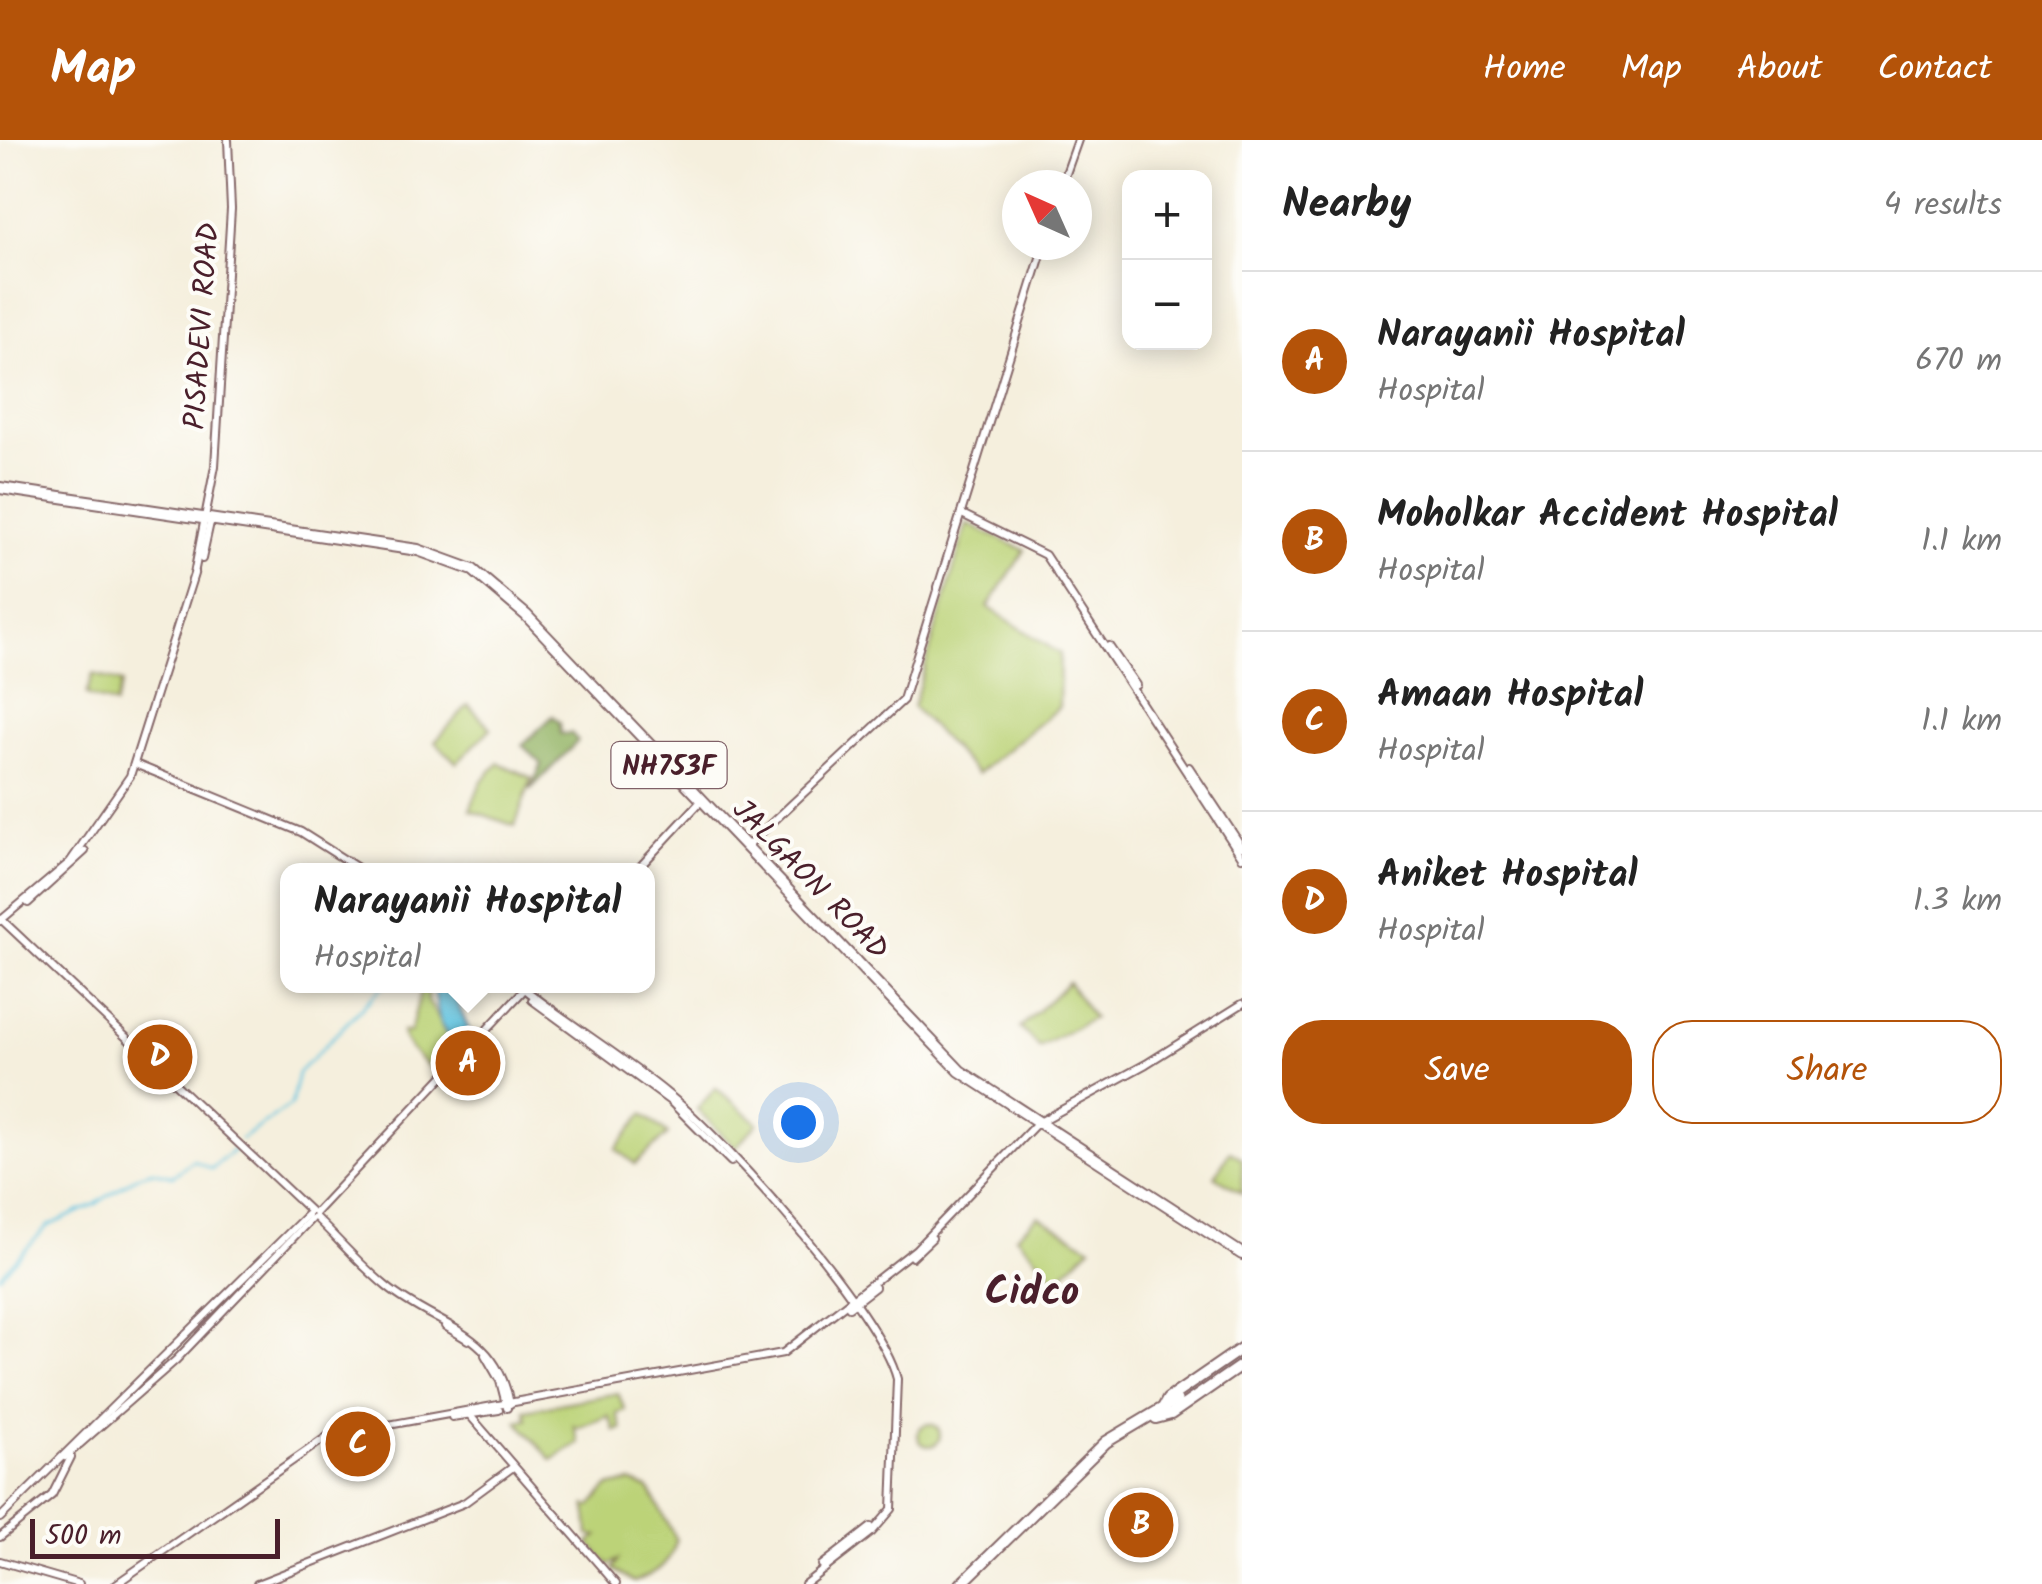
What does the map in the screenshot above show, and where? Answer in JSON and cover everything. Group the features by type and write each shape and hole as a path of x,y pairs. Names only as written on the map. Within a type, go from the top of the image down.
{"highway":[{"name":"JALGAON ROAD","path":"0,485 408,542 463,559 521,603 749,847"},
{"name":"JALGAON ROAD","path":"209,514 390,544 462,564 526,615 960,1064 1040,1124 1242,1252"},
{"path":"1177,1403 1242,1357"},
{"path":"970,1584 1106,1449 1163,1412 1168,1399 1242,1357"},
{"path":"961,1584 1106,1442 1187,1404 1242,1357"}],"main road":[{"path":"1163,1412 1177,1403"}],"street":[{"name":"PISADEVI ROAD","path":"1,923 79,860 137,765 209,514 231,209 228,140"},
{"path":"1067,170 1078,140"},
{"path":"749,847 904,700 1039,260"},
{"path":"961,516 1026,542 1045,554 1242,857"},
{"path":"1166,736 1242,847"},
{"path":"137,765 312,841 347,863"},
{"path":"644,863 702,800"},
{"path":"1,923 390,1294 476,1346 495,1371 509,1406"},
{"path":"0,1518 176,1360 519,993"},
{"path":"528,993 684,1114 852,1302 894,1365 894,1502 877,1524 802,1584"},
{"path":"116,1584 134,1578 322,1444 368,1430 764,1359 791,1348 922,1249 1040,1124 1242,1004"},
{"path":"466,1413 614,1584"},
{"path":"0,1537 52,1496 67,1457"},
{"path":"257,1584 464,1503 512,1468"},
{"path":"0,1562 79,1584"}],"green space":[{"path":"967,524 1025,550 988,607 1060,654 1059,707 977,774 913,707"},
{"path":"93,674 122,683 115,705 86,695"},
{"path":"468,705 491,728 457,763 435,742"},
{"path":"553,716 560,723 561,734 571,733 578,741 530,790 542,764 522,745"},
{"path":"499,763 532,778 515,826 470,810 481,782"},
{"path":"1068,982 1093,1018 1039,1047 1020,1028"},
{"path":"420,993 427,993 427,999 459,1056 441,1073 407,1044 402,1032 410,1032"},
{"path":"716,1088 758,1123 735,1148 697,1109"},
{"path":"643,1114 668,1134 635,1164 616,1149"},
{"path":"1230,1151 1242,1158 1242,1193 1215,1176"},
{"path":"1038,1216 1091,1247 1057,1279 1016,1236"},
{"path":"618,1393 625,1410 617,1414 622,1429 615,1431 609,1416 578,1428 574,1426 579,1443 552,1460 517,1421 527,1419 525,1410"},
{"path":"929,1424 937,1427 937,1443 929,1446 921,1443 918,1435 921,1427"},
{"path":"631,1482 649,1489 676,1539 666,1562 634,1582 613,1569 618,1560 609,1565 589,1543 598,1536 589,1535 586,1505 591,1506 608,1487"}],"water":[{"path":"434,993 453,993 472,1037 457,1053 440,1023"}],"waterway":[{"path":"241,1139 291,1105 298,1073 376,993"},
{"path":"0,1276 48,1226 96,1204 139,1175 153,1171 173,1176 193,1160 211,1169 234,1150"}],"place":[{"name":"Aniket Hospital","path":"160,1057"},
{"name":"Narayanii Hospital","path":"468,1063"},
{"name":"Amaan Hospital","path":"358,1444"},
{"name":"Moholkar Accident Hospital","path":"1141,1525"}],"district":[{"name":"Cidco","path":"1032,1290"}]}
